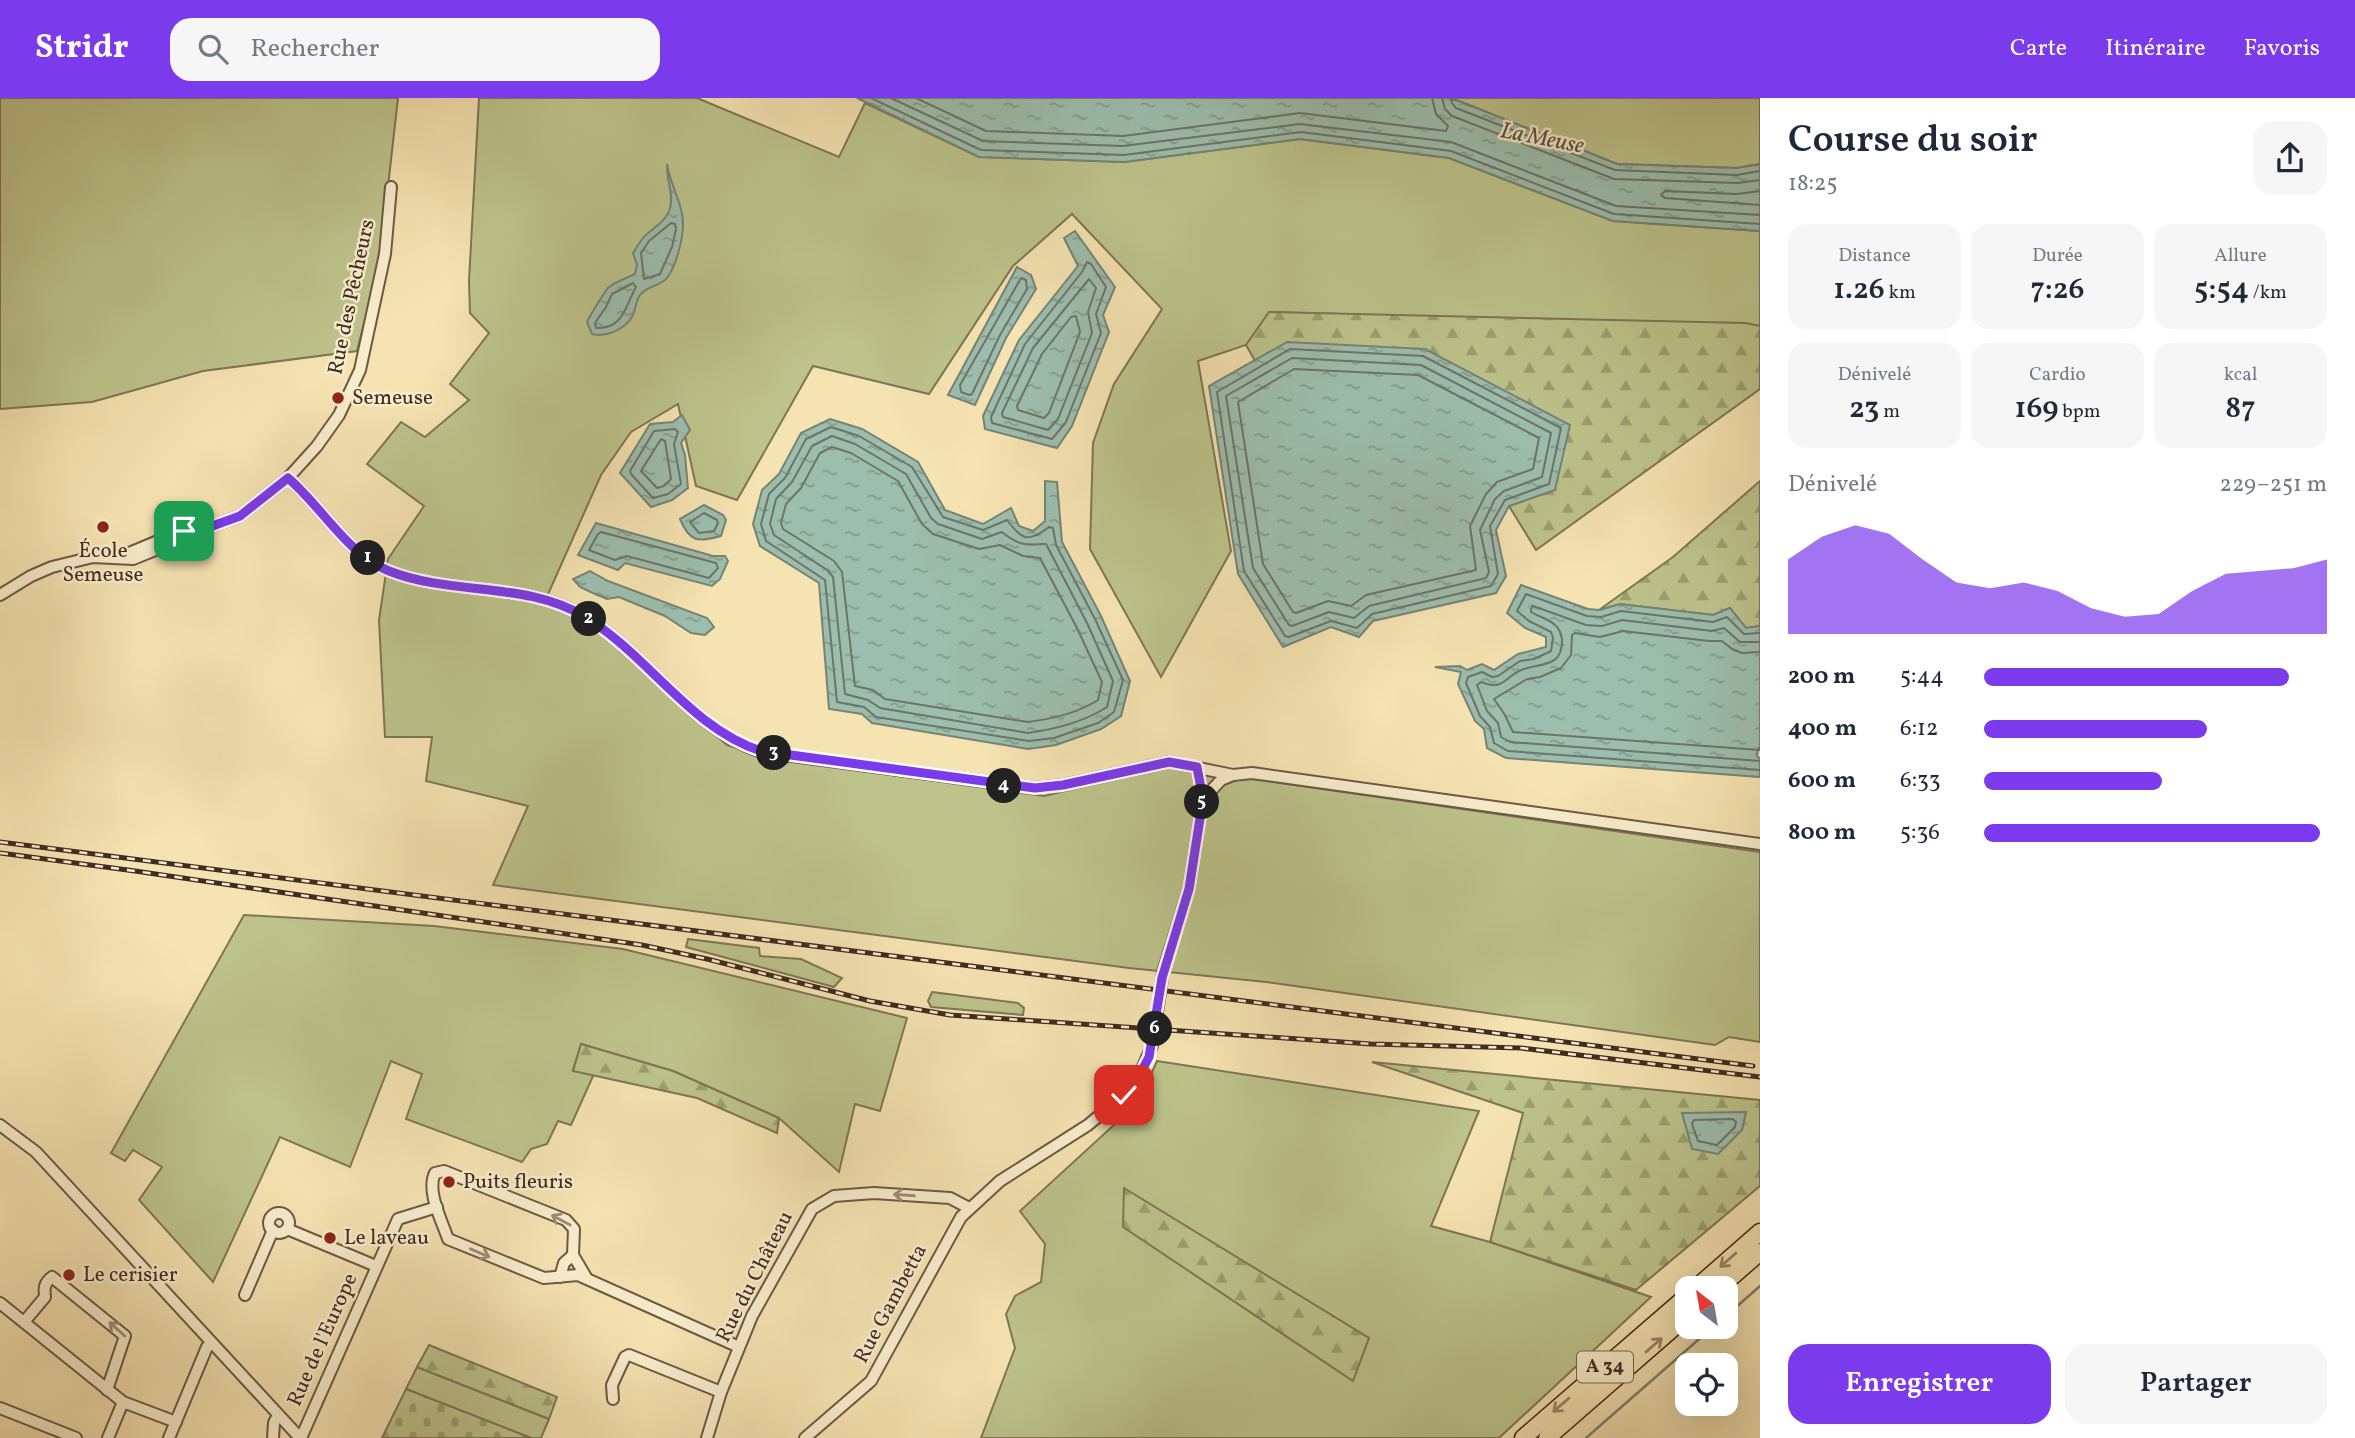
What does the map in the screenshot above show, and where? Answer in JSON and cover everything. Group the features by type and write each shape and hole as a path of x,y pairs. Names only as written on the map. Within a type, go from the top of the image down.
{"highway":[{"path":"1710,1276 1760,1232"},
{"path":"1733,1276 1760,1252"},
{"name":"A 34","path":"1523,1438 1675,1306"},
{"name":"A 34","path":"1547,1438 1675,1326"}],"street":[{"name":"Rue des Pêcheurs","path":"0,595 52,567 93,557 117,558 177,533 207,528 240,516 288,478 317,446 339,415 360,370 385,254 391,187"},
{"path":"288,478 346,540 373,563 419,580 560,604 612,636 715,729 739,744 761,751 1035,788 1063,785 1169,762 1233,775"},
{"name":"Rue Gambetta","path":"805,1438 871,1381 951,1233 969,1208 1000,1181 1088,1125 1124,1095 1143,1070 1152,1046 1163,972 1189,889 1203,799 1197,767"},
{"path":"1203,799 1222,780 1233,775 1252,773 1760,844"},
{"path":"0,1125 36,1152 300,1438"},
{"path":"586,1278 573,1255 574,1229 566,1220 444,1171 435,1173 433,1177 438,1207 448,1239 544,1278 578,1275 739,1347"},
{"name":"Rue du Château","path":"707,1438 721,1392 752,1316 804,1220 819,1203 834,1196 874,1193 950,1198 969,1208"},
{"name":"Rue de l'Europe","path":"300,1438 398,1219 438,1207"},
{"path":"278,1213 287,1216 287,1228 282,1232 273,1230 270,1219 278,1213"},
{"path":"287,1228 376,1266"},
{"path":"245,1295 273,1230"},
{"path":"560,1277 564,1263 573,1255"},
{"path":"24,1322 45,1297 44,1287 52,1276 125,1336 107,1390"},
{"path":"0,1303 123,1402 176,1422"},
{"path":"169,1438 207,1347 212,1344"},
{"path":"613,1399 612,1385 625,1357 629,1355 721,1392"},
{"path":"108,1438 123,1402"},
{"path":"0,1408 76,1438"},
{"path":"273,1438 274,1423 278,1415"}],"green space":[{"path":"0,98 398,98 379,266 357,351 203,371 92,402 0,409"},
{"path":"479,98 697,98 839,157 865,103 979,157 1124,162 1300,139 1449,158 1613,221 1760,231 1760,326 1270,312 1246,345 1198,361 1231,551 1161,677 1090,549 1093,443 1114,384 1162,309 1072,214 1013,266 929,394 813,366 737,500 696,486 678,404 631,432 601,475 545,601 587,619 727,745 775,759 1044,796 1169,767 1760,852 1760,1042 1729,1037 1715,1045 1266,982 1129,968 493,885 528,806 426,781 432,737 385,737 379,620 388,559 424,506 367,464 401,422 425,437 469,400 450,384 489,333 470,313 469,281"},
{"path":"1445,98 1760,98 1760,164 1737,168 1617,164 1459,101"},
{"path":"1269,312 1745,323 1760,326 1760,389 1536,550 1509,506 1555,490 1288,342 1255,361 1246,345"},
{"path":"1760,481 1760,626 1746,628 1730,608 1713,615 1620,604 1599,610 1673,557"},
{"path":"244,915 434,926 623,949 907,1018 880,1111 855,1104 839,1172 779,1118 673,1071 581,1044 573,1070 594,1074 571,1125 558,1121 547,1144 531,1149 522,1162 406,1119 422,1074 391,1061 350,1167 280,1137 213,1282 139,1200 162,1167 133,1150 125,1161 111,1153"},
{"path":"688,939 759,948 760,956 801,959 842,978 834,987 686,947"},
{"path":"932,992 1018,1003 1024,1008 1023,1015 931,1007 928,1001"},
{"path":"581,1044 673,1071 779,1118 777,1133 697,1098 573,1071"},
{"path":"1157,1061 1479,1111 1431,1226 1490,1242 1651,1297 1499,1438 981,1438 1015,1348 1006,1314 1015,1296 1041,1282 1045,1244 1020,1211 1138,1103"},
{"path":"1372,1062 1760,1100 1760,1186 1636,1290 1490,1242 1523,1113"},
{"path":"1124,1188 1369,1338 1353,1381 1123,1227"},
{"path":"429,1345 557,1397 549,1419 417,1367"},
{"path":"417,1367 549,1419 541,1438 531,1438 406,1389"},
{"path":"406,1389 531,1438 382,1438"}],"water":[{"name":"La Meuse","path":"857,98 1445,98 1459,101 1617,164 1737,168 1760,164 1760,231 1613,221 1449,158 1300,139 1124,162 979,157"},
{"path":"667,164 683,219 681,240 673,267 664,281 640,295 627,324 607,334 592,334 587,322 602,297 609,287 635,274 637,265 633,253 642,239 663,221 669,212 671,197"},
{"path":"1075,231 1115,287 1103,315 1109,332 1072,426 1057,448 985,429 983,416 1019,340 1078,266 1064,238"},
{"path":"1017,267 1031,275 1036,289 1006,338 975,405 948,395"},
{"path":"1287,342 1425,349 1570,425 1555,490 1509,506 1496,530 1506,576 1496,593 1373,621 1359,637 1331,627 1283,647 1238,574 1209,386"},
{"path":"682,415 690,430 681,443 685,455 688,488 672,500 651,507 620,473 650,424 673,422"},
{"path":"830,419 862,429 918,462 945,510 983,524 1011,508 1019,526 1033,531 1045,521 1045,481 1057,482 1062,542 1101,616 1130,681 1121,716 1101,729 1056,745 1028,749 872,723 862,714 829,709 819,583 760,546 753,524 762,490 779,474 801,433"},
{"path":"704,505 723,515 726,520 721,536 701,540 687,533 680,519"},
{"path":"596,523 713,556 725,556 728,561 720,579 712,586 625,563 618,570 578,555"},
{"path":"590,571 608,581 707,618 714,627 705,635 691,633 665,616 619,597 607,599 595,594 580,587 573,579"},
{"path":"1521,585 1588,609 1600,610 1620,604 1713,615 1730,608 1746,628 1760,626 1760,748 1757,756 1760,759 1760,777 1506,758 1487,748 1484,729 1475,721 1458,684 1461,672 1435,667 1460,666 1467,670 1482,664 1494,670 1518,654 1546,647 1546,637 1525,628 1507,613"},
{"path":"1746,1112 1742,1130 1718,1154 1692,1149 1682,1113"}],"waterway":[{"path":"1738,1305 1760,1286"},
{"path":"1586,1438 1699,1339"}],"railway":[{"path":"0,842 1753,1066"},
{"path":"0,853 642,945 870,1001 950,1015 1371,1044 1521,1048 1760,1077"}],"place":[{"name":"Semeuse","path":"338,398"},
{"name":"École Semeuse","path":"103,527"},
{"name":"Puits fleuris","path":"449,1182"},
{"name":"Le laveau","path":"330,1238"},
{"name":"Le cerisier","path":"69,1275"}],"route":[{"path":"184,531 207,528 240,516 288,478 346,540 373,563 419,580 560,604 612,636 715,729 739,744 761,751 1003,786 1035,788 1063,785 1169,762 1197,767 1203,799 1189,889 1162,978 1149,1057 1138,1078 1124,1095"}]}
